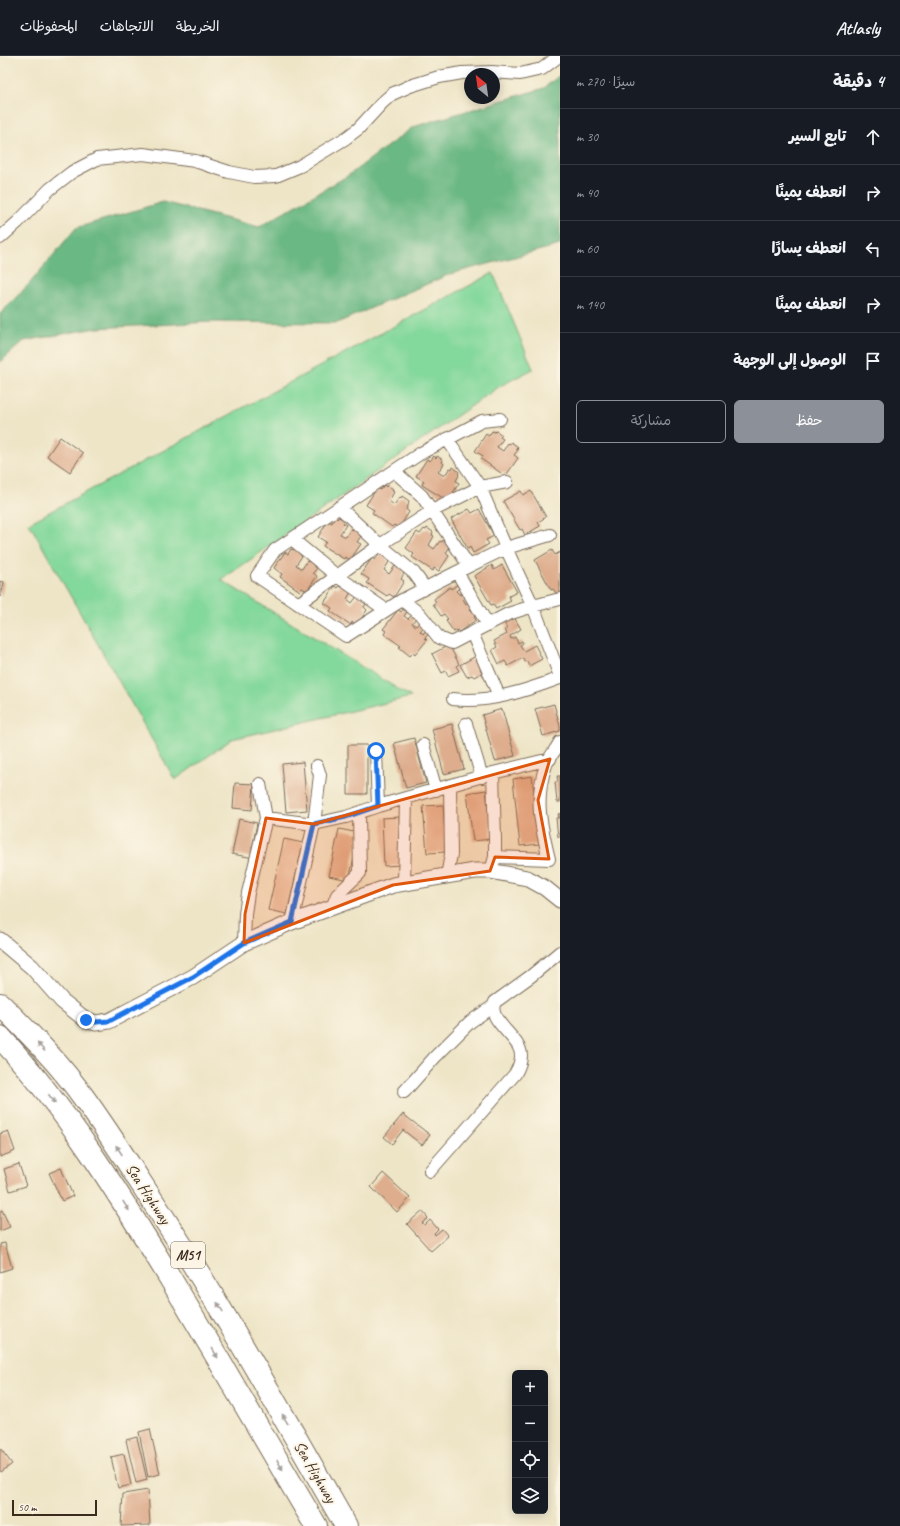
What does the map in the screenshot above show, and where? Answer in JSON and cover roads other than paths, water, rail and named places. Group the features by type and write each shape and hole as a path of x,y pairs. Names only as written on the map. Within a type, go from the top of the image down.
{"highway":[{"name":"Sea Highway","path":"0,1004 57,1065 83,1097 104,1127 182,1246 229,1322 346,1526"},
{"name":"Sea Highway","path":"0,1037 34,1074 84,1142 140,1229 202,1331 316,1526"}],"street":[{"path":"0,238 50,189 72,172 97,159 142,154 195,161 229,172 254,177 276,176 300,166 346,138 358,129 392,94 410,86 439,77 462,73 492,72 520,74 542,69 559,56"},
{"path":"500,419 482,421 421,453 275,550 257,576 346,636 402,600 456,572 506,548 550,534"},
{"path":"447,439 480,487 533,606 560,677 527,690 499,696 463,701 452,699"},
{"path":"394,471 422,496 470,566"},
{"path":"298,604 380,545 432,511 480,487 507,482"},
{"path":"339,507 380,545 414,573 425,588"},
{"path":"292,538 337,576 386,610"},
{"path":"456,572 488,625"},
{"path":"402,600 420,614 439,638 452,643 508,614 560,599"},
{"path":"472,633 499,696"},
{"path":"466,724 488,775 495,857 490,871"},
{"path":"495,857 555,858 541,824 538,800 544,771 560,742"},
{"path":"423,745 436,790"},
{"path":"376,751 378,806"},
{"path":"266,818 314,824 550,759"},
{"path":"292,922 314,824 320,775 317,766"},
{"path":"244,943 245,914 248,893 266,818 260,784"},
{"path":"447,876 451,854 450,786"},
{"path":"404,883 406,799"},
{"path":"332,908 337,895 360,873 359,812"},
{"path":"0,940 32,967 62,1001 86,1020 96,1022 109,1021 193,977 244,943 292,922 393,885 475,871 490,871 527,878 545,888 560,900"},
{"path":"404,1092 435,1057 465,1027 492,1007 498,998 531,976 560,952"},
{"path":"430,1171 515,1074 519,1066 521,1057 520,1050 515,1040 493,1012 492,1007"}]}
